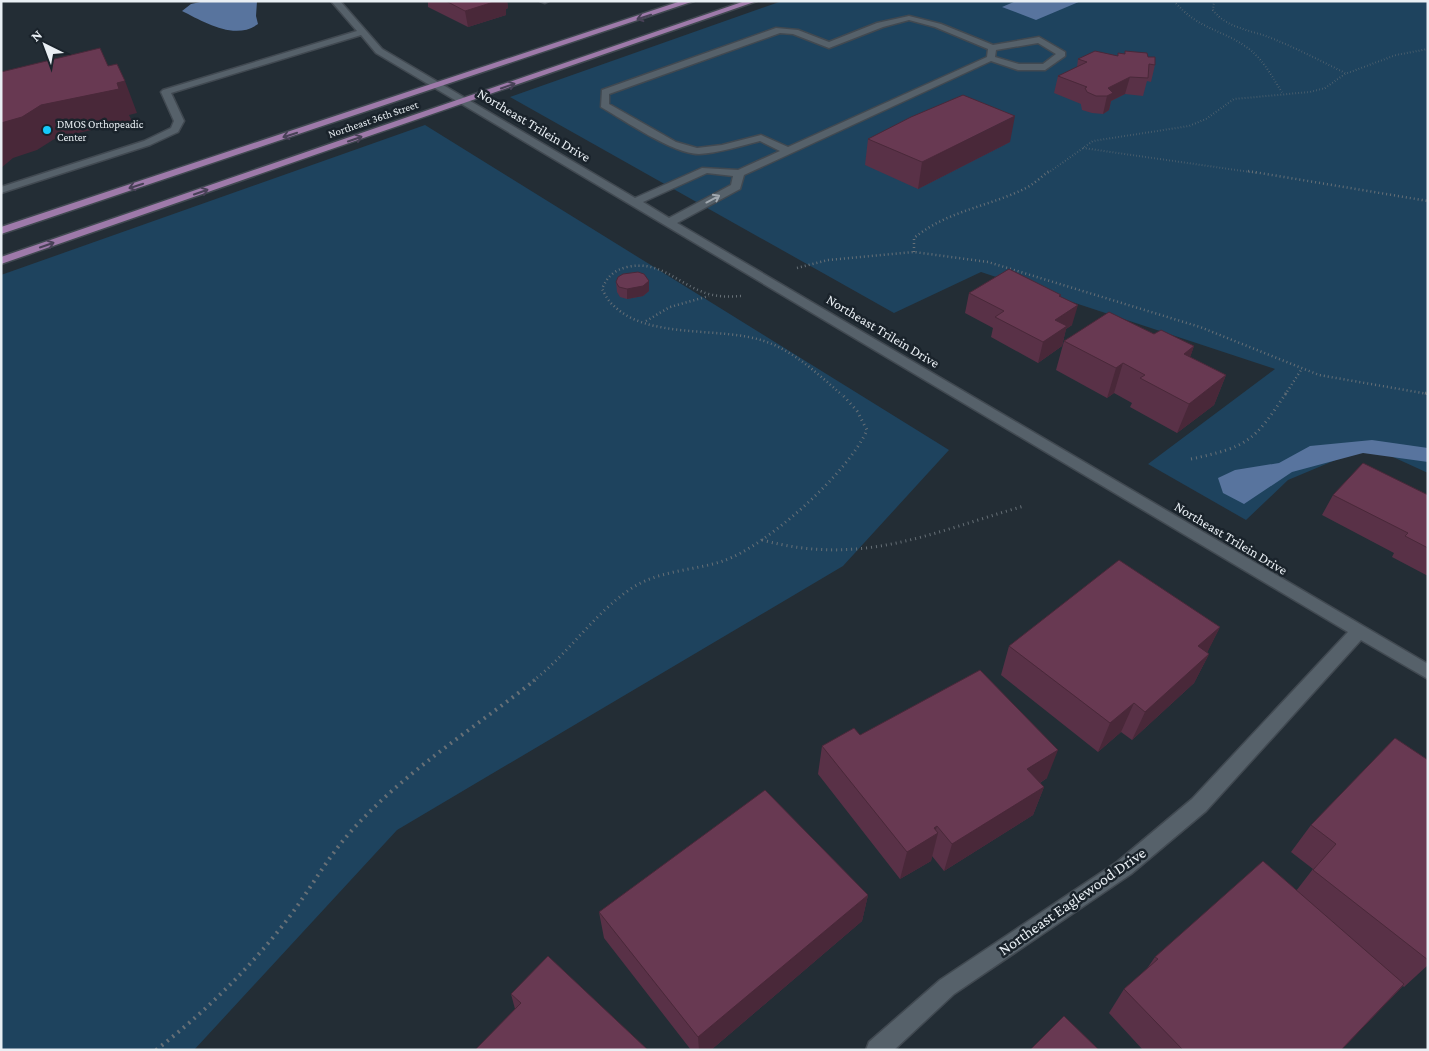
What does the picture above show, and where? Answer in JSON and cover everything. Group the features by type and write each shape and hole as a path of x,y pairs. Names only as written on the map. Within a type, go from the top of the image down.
{"main road":[{"name":"Northeast 36th Street","path":"1,231 690,1"},
{"name":"Northeast 36th Street","path":"1,261 753,1"}],"street":[{"name":"Northeast Trilein Drive","path":"335,1 379,51 1428,672"},
{"path":"635,202 706,170 739,173 788,151 991,58 1018,67 1045,67 1062,54 1039,40 992,48 925,22 909,18 885,24 829,45 795,32 779,30 605,92 604,105 673,144 696,151 722,148 760,138 788,151"},
{"path":"1,190 147,143 175,130 179,121 166,92 362,32"},
{"path":"991,58 992,48"},
{"path":"670,222 736,186 739,173"},
{"name":"Northeast Eaglewood Drive","path":"877,1050 947,987 1124,868 1199,805 1359,631"}],"path":[{"path":"1174,1 1185,15 1200,26 1241,44 1254,53 1284,94"},
{"path":"1214,1 1213,10 1218,17 1234,26 1272,38 1345,74"},
{"path":"914,252 914,238 925,229 951,214 1024,189 1093,140 1188,126 1206,119 1234,99 1310,92 1324,88 1345,74 1396,55 1428,49"},
{"path":"1083,148 1323,182 1428,201"},
{"path":"646,322 670,307 699,297 739,297 754,294 791,270 805,265 828,260 914,252 988,262 1010,268 1209,330 1301,370 1340,380 1428,394"},
{"path":"156,1050 203,1012 254,960 305,897 331,856 378,802 408,776 552,666 631,589 648,580 706,567 736,556 761,540 789,519 853,455 866,438 865,421 858,410 819,374 787,352 771,344 740,335 672,329 646,322 628,315 605,297 602,288 609,276 627,268 650,267 661,269 698,291 712,296"},
{"path":"1191,459 1234,448 1246,442 1268,418 1301,370"},
{"path":"761,540 783,546 817,549 869,548 899,544 1024,506"}],"shaded area":[{"path":"205,1 257,1 256,16 258,24 240,31 230,30 220,28 182,11 191,4"},
{"path":"782,1 1428,1 1428,473 1369,446 1288,480 1246,520 1148,464 1275,369 981,272 894,313 510,97"},
{"path":"1016,1 1081,1 1036,20 1002,7"},
{"path":"425,125 949,450 843,566 397,830 194,1050 1,1050 1,275"},
{"path":"1372,440 1428,448 1428,462 1363,453 1292,472 1244,504 1223,493 1218,478 1235,470 1279,463 1310,446"}],"building":[{"path":"446,1 497,1 465,11"},
{"path":"100,48 108,66 117,64 125,81 117,83 119,89 41,105 22,117 1,123 1,72"},
{"path":"1095,51 1118,56 1118,53 1125,54 1125,51 1147,53 1148,57 1155,57 1155,65 1149,64 1148,78 1130,77 1108,88 1113,93 1107,96 1096,96 1087,92 1085,88 1087,87 1058,76 1087,62 1078,59"},
{"path":"963,95 1015,116 922,162 868,139 911,117"},
{"path":"1009,269 1078,305 1055,320 1067,326 1043,342 995,317 1004,311 969,293"},
{"path":"638,272 644,274 649,281 643,286 627,289 619,287 616,282 618,277 623,274"},
{"path":"1109,312 1154,334 1161,330 1194,346 1184,354 1226,375 1189,404 1140,378 1145,375 1123,363 1116,368 1064,341"},
{"path":"1363,463 1428,495 1428,548 1405,536 1408,533 1333,495"},
{"path":"1119,560 1220,627 1198,646 1209,654 1145,712 1134,703 1110,723 1009,646"},
{"path":"980,670 1058,750 1027,769 1044,787 952,844 937,826 934,828 938,833 907,852 822,746 854,728 860,735"},
{"path":"1395,738 1428,760 1428,960 1313,870 1336,844 1311,825"},
{"path":"765,790 868,895 698,1037 599,912"},
{"path":"1263,861 1404,984 1341,1050 1183,1050 1124,989 1158,959 1155,957"},
{"path":"548,956 648,1050 475,1050 521,1003 511,994"},
{"path":"1064,1016 1099,1050 1030,1050"}],"place":[{"name":"DMOS Orthopeadic Center","path":"47,130"}]}
